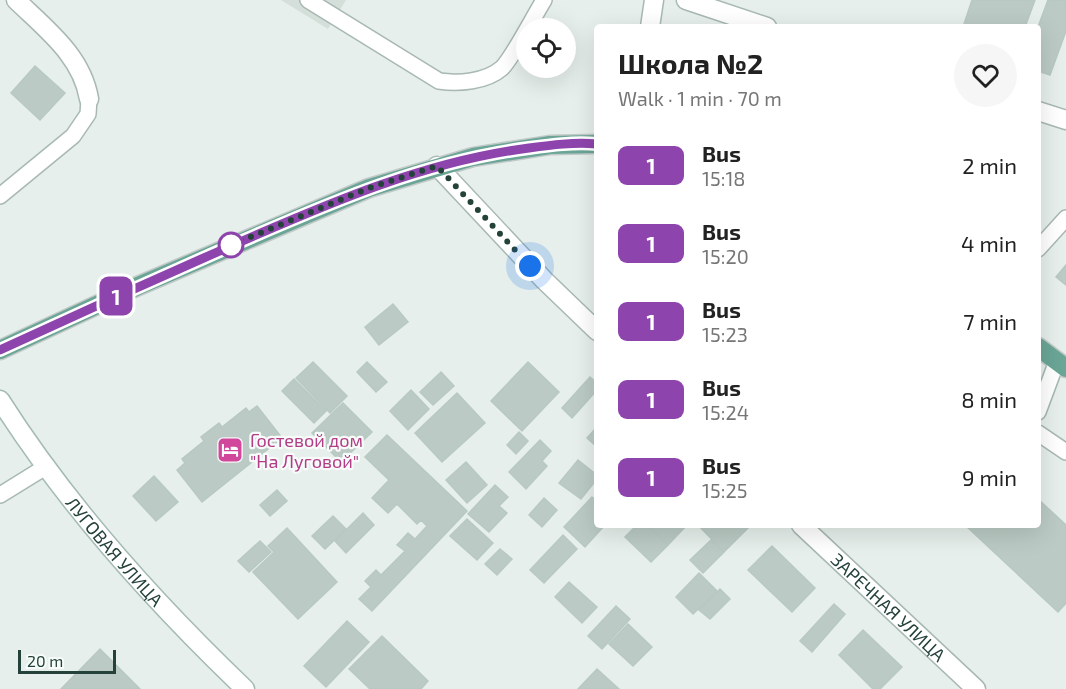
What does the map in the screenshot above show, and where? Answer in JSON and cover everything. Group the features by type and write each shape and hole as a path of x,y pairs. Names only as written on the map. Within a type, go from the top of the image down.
{"main road":[{"path":"0,350 309,212 369,188 437,166 516,150 592,143"},
{"path":"1041,349 1062,364"}],"street":[{"path":"16,0 74,58 83,73 89,99"},
{"path":"650,24 654,0"},
{"path":"686,0 758,24"},
{"path":"1041,112 1066,120"},
{"path":"437,166 544,280 594,327"},
{"name":"ЛУГОВАЯ УЛИЦА","path":"0,400 46,466 136,578 245,689"},
{"name":"ЗАРЕЧНАЯ УЛИЦА","path":"804,528 976,689"}],"lane":[{"path":"308,0 439,81 451,83 488,76 502,67 544,0"},
{"path":"0,196 78,131 88,114 89,99"},
{"path":"1041,246 1066,218"},
{"path":"1041,406 1062,364"},
{"path":"1041,435 1066,452"},
{"path":"0,495 46,466"}],"shaded area":[{"path":"281,0 346,0 328,29"}],"building":[{"path":"972,0 1035,0 1026,24 964,24"},
{"path":"1048,0 1066,0 1066,31 1050,75 1041,72 1041,24 1039,24"},
{"path":"35,66 65,93 40,120 11,93"},
{"path":"1066,265 1066,285 1056,277"},
{"path":"393,304 408,322 379,345 365,327"},
{"path":"313,362 347,396 330,413 296,378"},
{"path":"367,362 387,382 376,392 357,372"},
{"path":"528,362 559,392 522,431 491,401"},
{"path":"441,372 454,386 433,405 420,392"},
{"path":"590,377 594,380 594,393 572,418 562,408"},
{"path":"294,379 326,411 314,423 282,391"},
{"path":"411,390 429,409 408,430 390,411"},
{"path":"457,393 485,423 442,462 415,433"},
{"path":"343,403 372,432 341,462 312,433"},
{"name":"Гостевой дом \"На Луговой\"","path":"257,406 282,438 202,502 177,470 185,463 182,459 204,441 201,437 219,423 222,427 246,408 249,412"},
{"path":"594,430 594,444 587,438"},
{"path":"519,432 528,441 516,454 507,445"},
{"path":"387,435 467,511 372,611 359,599 371,587 365,581 376,570 381,575 405,551 397,545 408,533 415,539 427,526 421,520 417,524 397,504 388,513 372,498 389,480 365,457"},
{"path":"540,440 551,451 542,461 547,466 526,489 509,472"},
{"path":"578,460 594,473 594,483 581,499 559,483"},
{"path":"466,462 487,485 467,503 446,480"},
{"path":"154,476 178,502 156,521 133,496"},
{"path":"495,485 508,497 499,506 507,513 489,532 468,514"},
{"path":"277,490 287,501 270,516 260,505"},
{"path":"592,497 594,499 594,528 602,528 585,547 564,527"},
{"path":"544,498 557,510 542,527 529,515"},
{"path":"1041,502 1066,525 1066,603 1058,612 968,528 1041,528"},
{"path":"363,513 374,525 346,553 335,541"},
{"path":"333,516 346,529 325,549 312,536"},
{"path":"467,519 493,543 477,560 450,536"},
{"path":"287,528 337,582 298,619 253,572 274,552 268,546"},
{"path":"634,528 650,528 668,545 651,562 625,537"},
{"path":"650,528 684,528 668,545"},
{"path":"701,528 748,528 724,552"},
{"path":"563,535 577,549 544,583 530,570"},
{"path":"711,540 724,552 703,573 690,560"},
{"path":"260,541 271,552 249,572 238,561"},
{"path":"772,546 815,588 792,612 748,570"},
{"path":"500,549 512,559 497,575 485,564"},
{"path":"699,573 717,591 693,614 676,597"},
{"path":"569,582 597,607 582,623 555,597"},
{"path":"720,589 730,599 710,619 699,610"},
{"path":"834,604 845,614 812,652 800,641"},
{"path":"616,606 630,619 602,649 588,636"},
{"path":"347,621 369,642 326,687 304,666"},
{"path":"628,624 652,647 633,666 609,644"},
{"path":"863,630 902,667 880,689 873,689 839,655"},
{"path":"382,636 428,681 421,689 370,689 349,669"},
{"path":"100,649 140,689 61,689"},
{"path":"597,669 619,689 578,689"}],"bus line":[{"name":"1","path":"0,350 138,286 309,212 385,182 473,157 550,145 594,144"}],"place":[{"name":"Гостевой дом \"На Луговой\"","path":"230,450"}],"route":[{"path":"231,245 369,188 437,166 530,266"}]}
